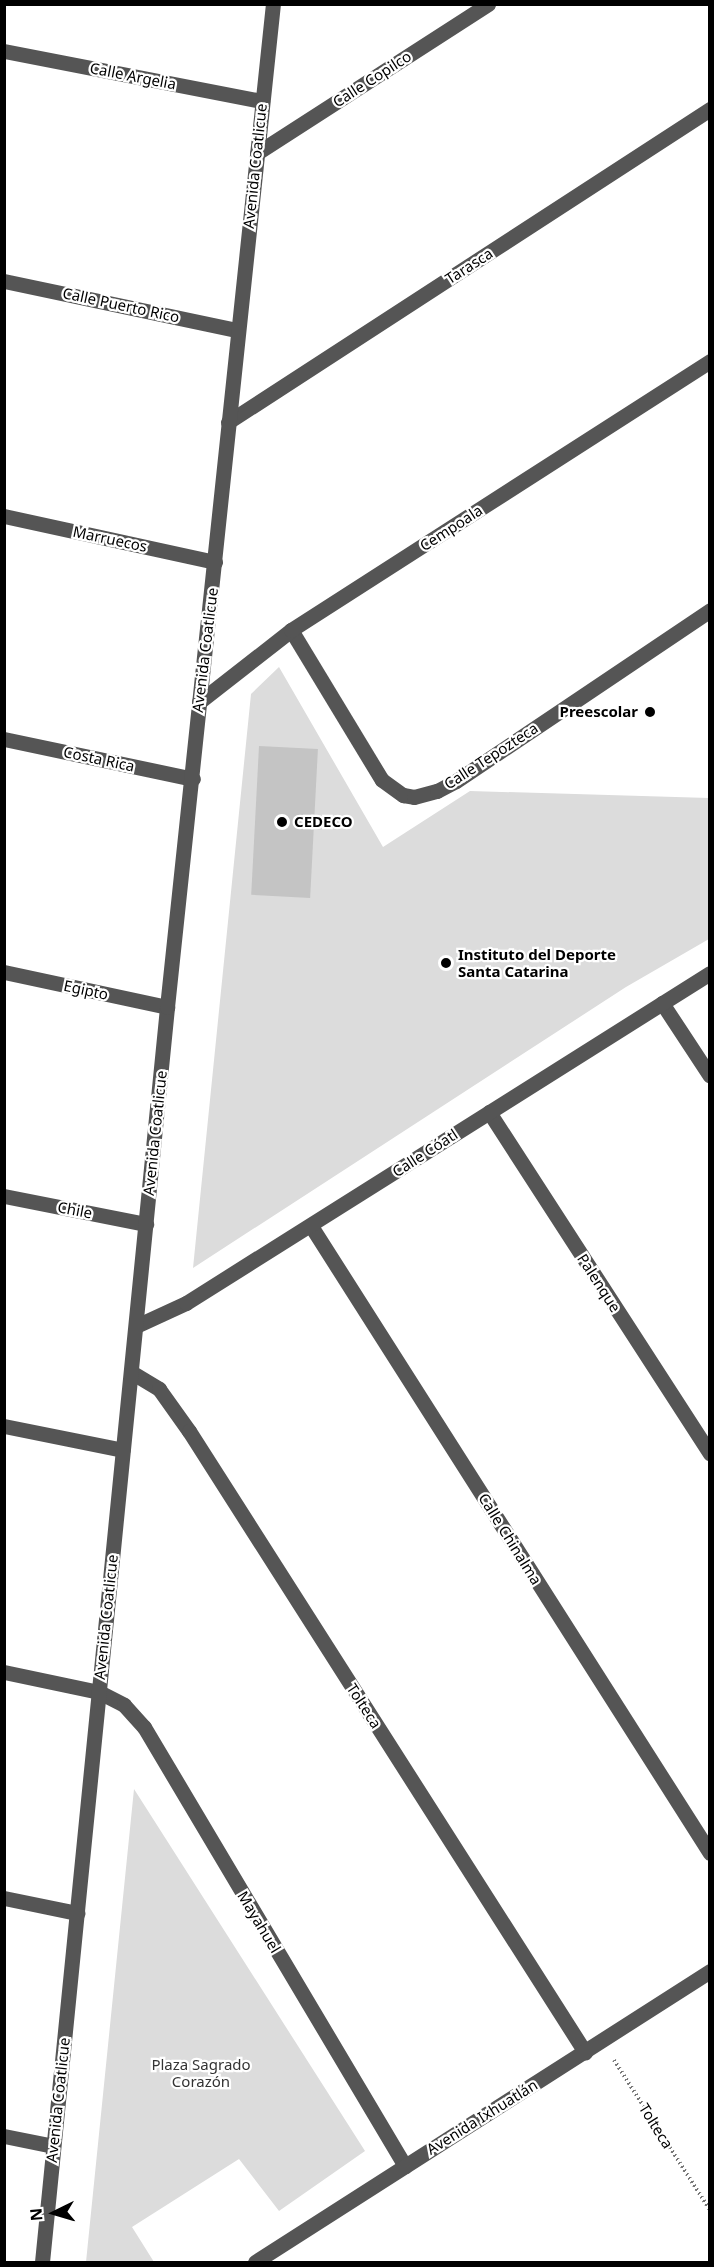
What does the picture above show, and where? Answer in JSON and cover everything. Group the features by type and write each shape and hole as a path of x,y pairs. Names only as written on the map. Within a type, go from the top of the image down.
{"street":[{"name":"Avenida Coatlicue","path":"42,2262 167,1007 193,779 237,330 273,4"},
{"name":"Calle Copilco","path":"257,153 488,4"},
{"name":"Calle Argelia","path":"4,51 262,101"},
{"name":"Tarasca","path":"228,422 710,109"},
{"name":"Calle Puerto Rico","path":"4,281 237,330"},
{"name":"Cempoala","path":"199,702 291,630 710,362"},
{"name":"Marruecos","path":"4,516 215,562"},
{"name":"Calle Tepozteca","path":"291,630 382,780 403,795 414,797 437,791 456,781 710,610"},
{"name":"Costa Rica","path":"4,739 193,779"},
{"name":"Egipto","path":"4,972 167,1007"},
{"name":"Calle Cóatl","path":"136,1326 186,1303 710,973"},
{"path":"662,1003 710,1076"},
{"name":"Palenque","path":"489,1112 710,1454"},
{"name":"Chile","path":"4,1196 146,1224"},
{"name":"Calle Chinalma","path":"311,1226 710,1853"},
{"name":"Tolteca","path":"132,1372 159,1389 189,1431 585,2052"},
{"path":"4,1426 123,1450"},
{"name":"Mayahuel","path":"4,1672 99,1692 124,1705 144,1727 405,2166"},
{"path":"4,1898 77,1913"},
{"name":"Avenida Ixhuatlán","path":"255,2262 710,1971"},
{"path":"4,2136 53,2146"}],"path":[{"name":"Tolteca","path":"602,2041 710,2210"}],"green space":[{"name":"Instituto del Deporte Santa Catarina","path":"279,667 383,847 470,791 709,798 709,939 626,987 193,1268 251,694"},
{"name":"Plaza Sagrado Corazón","path":"134,1789 365,2151 279,2211 239,2159 132,2227 154,2262 86,2262"}],"building":[{"name":"CEDECO","path":"259,746 318,749 310,898 251,895"}],"place":[{"name":"Preescolar","path":"650,712"},
{"name":"CEDECO","path":"282,822"},
{"name":"Instituto del Deporte Santa Catarina","path":"446,963"}]}
